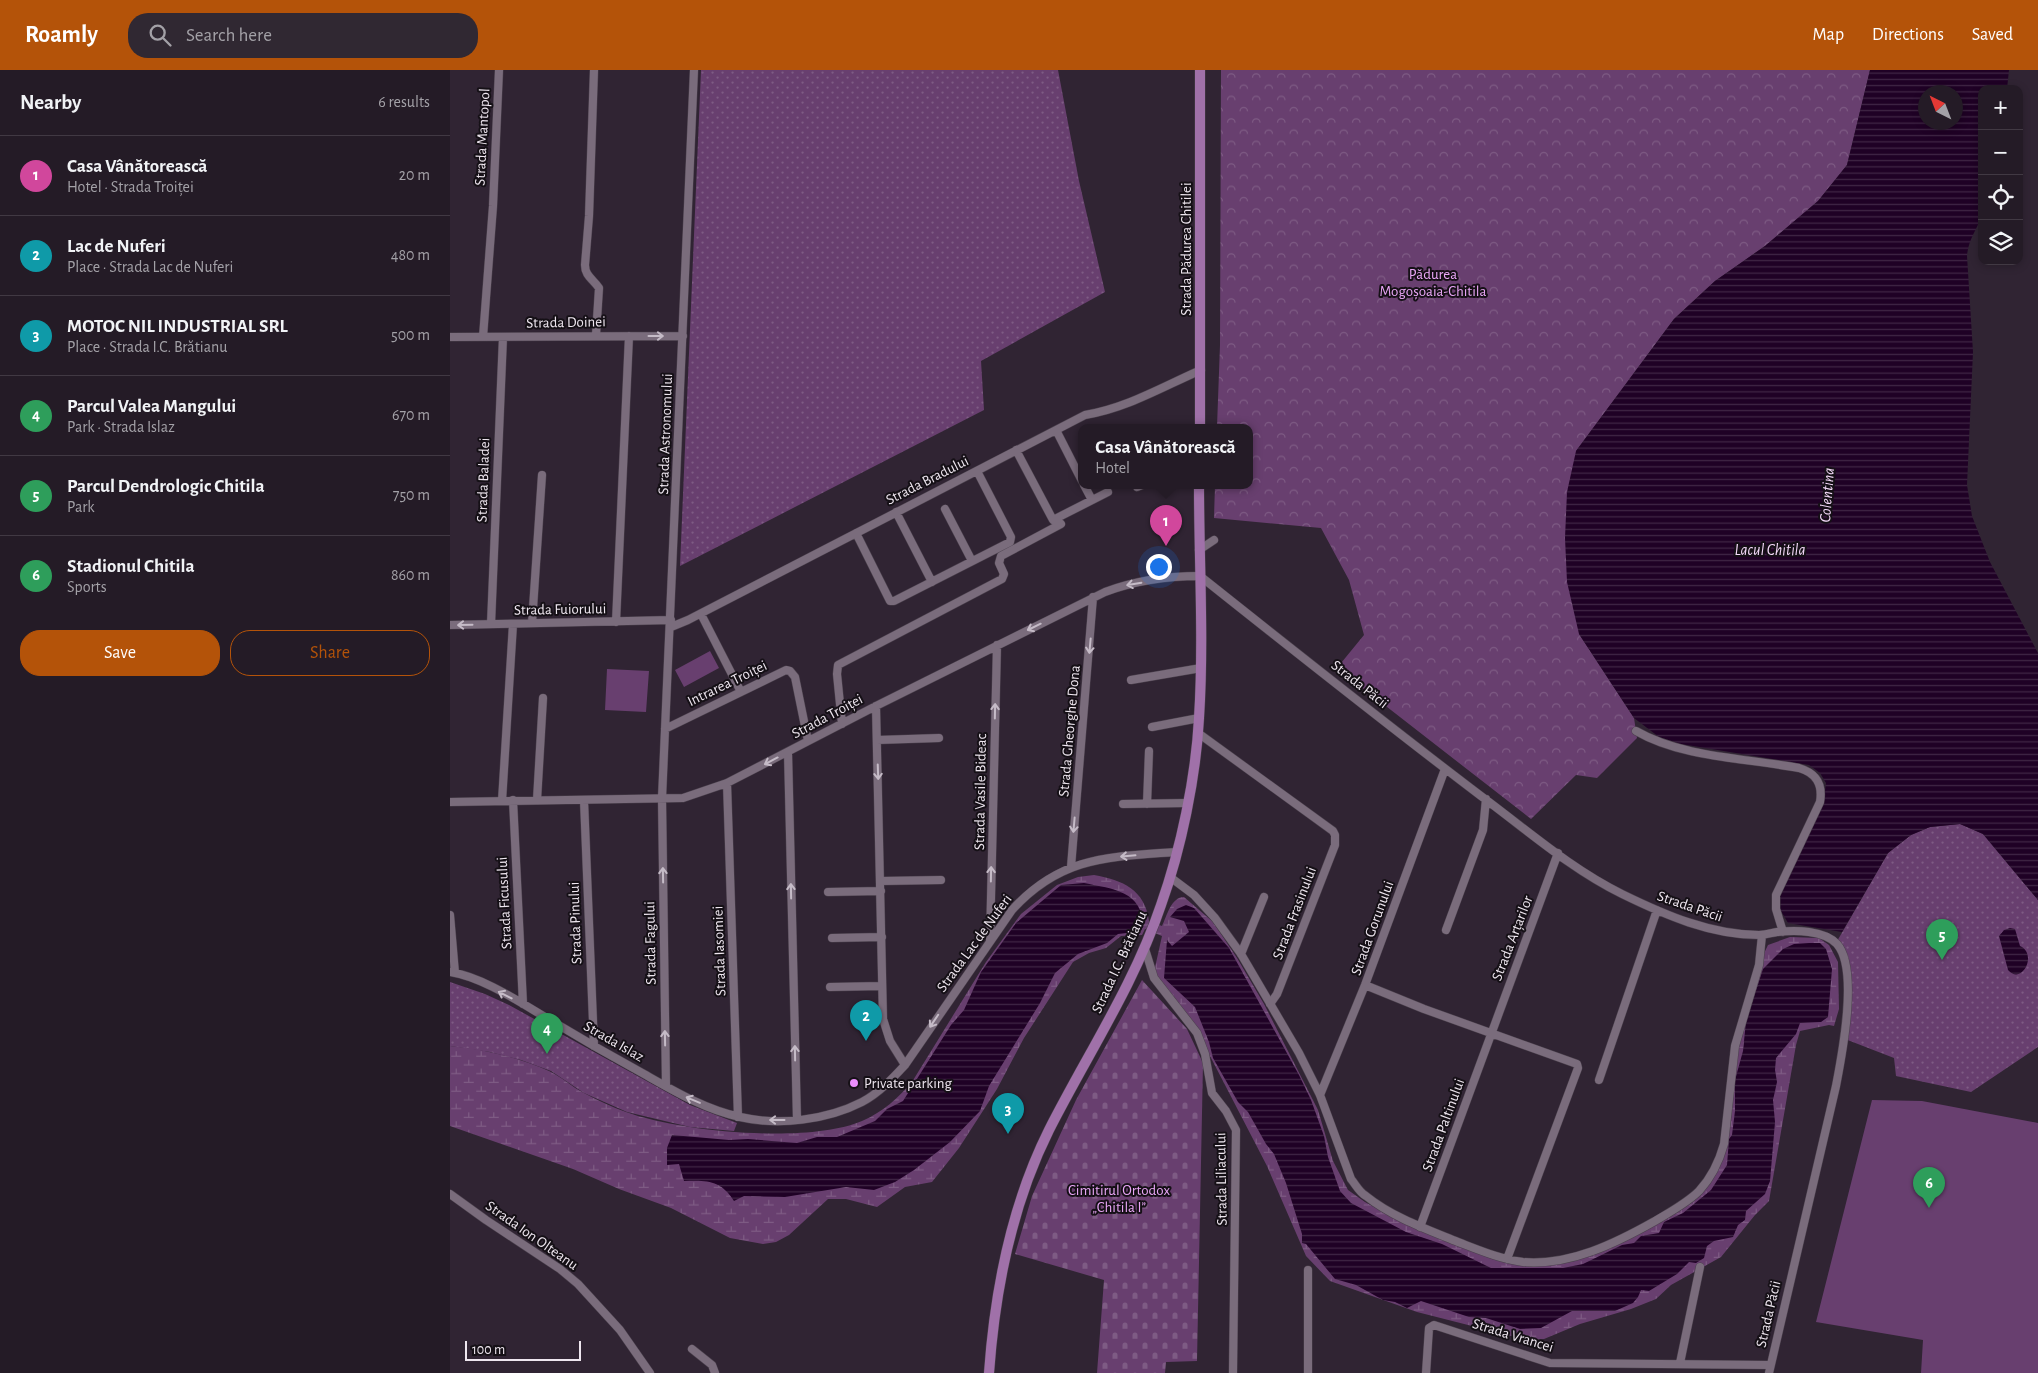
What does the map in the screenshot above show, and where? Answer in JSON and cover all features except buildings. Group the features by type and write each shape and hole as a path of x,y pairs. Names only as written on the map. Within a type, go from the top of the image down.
{"main road":[{"name":"Strada Pădurea Chitilei","path":"1200,70 1200,424"},
{"name":"Strada I.C. Brătianu","path":"989,1373 993,1325 1006,1248 1029,1176 1048,1132 1145,949 1170,877 1176,852 1187,803 1199,718 1201,668 1199,489"}],"street":[{"name":"Strada Mantopol","path":"483,337 493,206 499,70"},
{"path":"594,70 589,216 585,271 599,288 596,335"},
{"name":"Strada Astronomului","path":"662,798 694,70"},
{"path":"616,622 629,336"},
{"name":"Strada Doinei","path":"450,337 683,336"},
{"name":"Strada Baladei","path":"491,624 503,337"},
{"name":"Strada Bradului","path":"671,624 688,620 1085,415 1106,412 1122,406 1201,370"},
{"path":"1056,430 1078,473"},
{"path":"1016,450 1053,520 1108,492"},
{"path":"856,533 892,602 1010,542 1011,539 977,470"},
{"path":"532,623 542,475"},
{"path":"1086,489 1092,500"},
{"path":"945,510 972,561"},
{"path":"896,512 932,582"},
{"path":"842,724 837,674 838,665 1002,579 1004,574 999,563 1001,556 1061,524"},
{"path":"1199,550 1214,540"},
{"name":"Strada Troiței","path":"450,802 683,798 695,795 727,784 876,706 1094,597 1122,586 1186,576 1200,576"},
{"name":"Strada Păcii","path":"1200,576 1445,769 1592,878 1657,910 1702,927 1719,931 1762,935 1783,932 1812,933 1825,936 1836,943 1844,954 1847,969 1844,1039 1837,1080 1770,1369"},
{"name":"Strada Gheorghe Dona","path":"1071,867 1094,597"},
{"path":"703,618 741,692"},
{"name":"Strada Fuiorului","path":"450,625 616,622 671,624"},
{"path":"502,801 513,624"},
{"name":"Strada Vasile Bideac","path":"990,940 997,645"},
{"path":"1131,680 1201,668"},
{"name":"Intrarea Troiței","path":"665,729 783,671 790,671 795,677 808,741"},
{"path":"537,800 543,698"},
{"path":"876,706 884,1026 892,1046 905,1065"},
{"path":"1152,727 1199,718"},
{"path":"1636,731 1648,738 1685,750 1807,770 1819,781 1822,788 1820,802 1776,895 1776,909 1783,932"},
{"name":"Strada Frasinului","path":"1198,733 1333,831 1335,835 1335,845 1277,994 1270,1004"},
{"path":"877,740 939,738"},
{"path":"1147,804 1149,751"},
{"path":"788,752 796,1120"},
{"name":"Strada Gorunului","path":"1320,1095 1365,985 1445,769"},
{"name":"Strada Iasomiei","path":"727,784 738,1117"},
{"name":"Strada Fagului","path":"662,798 666,1086"},
{"path":"1446,930 1483,830 1486,799"},
{"name":"Strada Ficusului","path":"513,800 523,1004"},
{"name":"Strada Pinului","path":"584,800 594,1046"},
{"path":"1123,804 1187,803"},
{"name":"Strada Lac de Nuferi","path":"738,1117 764,1120 796,1120 832,1113 863,1101 892,1080 905,1065 990,940 1012,910 1032,890 1049,878 1071,867 1117,857 1176,852"},
{"name":"Strada Arțarilor","path":"1491,1033 1558,854"},
{"path":"1170,877 1194,896 1215,918 1241,954 1299,1053 1320,1095 1351,1179 1358,1190 1366,1197 1420,1227 1487,1253 1523,1262 1564,1259 1592,1252 1623,1238 1683,1204 1698,1192 1711,1177 1720,1160 1724,1144 1735,1046 1759,965 1762,935"},
{"path":"881,881 941,880"},
{"path":"828,892 881,891"},
{"path":"1241,954 1264,897"},
{"path":"1600,1080 1657,910"},
{"path":"450,915 453,973"},
{"path":"832,938 882,937"},
{"name":"Strada Liliacului","path":"1145,949 1154,978 1196,1033 1205,1054 1212,1093 1236,1130 1233,1373"},
{"name":"Strada Islaz","path":"453,973 476,981 523,1004 666,1086 738,1117"},
{"path":"1365,985 1574,1062 1578,1068 1507,1259"},
{"path":"830,987 882,986"},
{"name":"Strada Paltinului","path":"1420,1227 1491,1033"},
{"name":"Strada Ion Olteanu","path":"450,1194 560,1269 578,1284 620,1330 650,1373"},
{"path":"1680,1363 1700,1267"},
{"path":"1308,1270 1308,1373"},
{"name":"Strada Vrancei","path":"1426,1373 1430,1326 1434,1325 1550,1362 1680,1363 1770,1369"},
{"path":"692,1349 712,1365 715,1373"}],"green space":[{"path":"701,70 1058,70 1079,181 1105,292 981,361 984,410 680,566"},
{"name":"Pădurea Mogoșoaia-Chitila","path":"1221,70 1870,70 1847,165 1818,201 1765,246 1715,281 1674,319 1576,451 1579,634 1634,718 1637,738 1597,778 1576,775 1531,819 1337,668 1364,635 1349,580 1321,528 1214,518 1215,489 1253,489 1253,424 1217,424 1220,345"},
{"path":"710,651 719,668 684,687 675,670"},
{"path":"607,669 649,671 646,712 605,710"},
{"path":"1960,824 1983,834 2038,900 2038,1047 1971,1092 1896,1076 1894,1058 1845,1039 1847,969 1836,943 1888,853 1911,835 1930,827"},
{"path":"1094,875 1114,880 1131,888 1143,901 1149,921 1162,926 1176,900 1184,897 1213,922 1264,1004 1318,1110 1333,1161 1348,1190 1365,1202 1409,1226 1492,1259 1557,1263 1628,1234 1678,1207 1704,1184 1722,1151 1738,1035 1757,968 1768,945 1790,937 1819,938 1829,945 1838,962 1839,1009 1834,1026 1829,1025 1800,1031 1769,1201 1755,1215 1721,1257 1671,1285 1656,1299 1631,1309 1580,1324 1544,1339 1527,1340 1417,1312 1330,1281 1306,1256 1267,1166 1210,1056 1154,972 1162,936 1145,929 1142,935 1121,936 1106,948 1089,953 1073,962 1024,1038 997,1089 959,1148 932,1182 905,1187 877,1207 846,1199 828,1199 789,1235 776,1242 763,1244 730,1238 671,1208 619,1189 573,1169 450,1126 450,1046 475,1049 537,1066 554,1073 580,1091 615,1108 649,1119 678,1125 710,1130 778,1134 839,1128 862,1121 890,1104 912,1082 986,962 1021,914 1057,885 1078,877"},
{"name":"Cimitirul Ortodox „Chitila I”","path":"1142,980 1187,1029 1203,1063 1197,1361 1166,1362 1165,1373 1097,1373 1104,1280 1015,1254 1032,1196 1076,1100"},
{"path":"450,982 485,994 509,1005 690,1105 737,1123 734,1131 690,1127 627,1112 584,1093 551,1071 521,1060 490,1052 450,1046"},
{"path":"1872,1100 1922,1101 2038,1123 2038,1373 1921,1373 1923,1340 1816,1322"}],"water":[{"name":"Lacul Chitila","path":"1870,70 2009,70 2007,85 1978,85 1978,224 1969,244 1967,256 1973,352 1967,485 1972,516 1990,562 2038,653 2038,900 1983,834 1960,824 1930,827 1911,835 1888,853 1842,932 1788,923 1777,904 1790,871 1819,814 1824,799 1826,783 1820,773 1809,765 1681,744 1659,737 1634,718 1579,634 1567,582 1565,538 1567,492 1576,451 1674,319 1715,281 1765,246 1818,201 1847,165"},
{"path":"1084,883 1115,890 1132,899 1142,915 1143,927 1135,932 1118,934 1107,943 1078,954 1055,973 1040,1003 989,1086 980,1111 950,1142 914,1170 895,1182 874,1190 846,1187 785,1197 744,1196 734,1201 719,1185 706,1181 684,1181 679,1164 667,1165 667,1148 672,1135 797,1143 817,1137 837,1137 875,1121 887,1109 903,1101 951,1025 964,1010 981,972 1016,923 1061,885"},
{"path":"1186,905 1194,908 1229,948 1299,1075 1311,1100 1324,1136 1328,1157 1340,1191 1351,1203 1406,1232 1442,1244 1491,1268 1563,1268 1583,1264 1622,1245 1634,1243 1641,1236 1659,1233 1664,1222 1683,1213 1711,1190 1727,1165 1729,1139 1732,1135 1735,1111 1735,1080 1743,1051 1746,1021 1763,969 1783,949 1794,944 1820,943 1826,949 1832,969 1828,1017 1821,1022 1800,1023 1796,1034 1776,1058 1777,1082 1773,1100 1775,1122 1770,1181 1765,1194 1746,1211 1745,1220 1738,1225 1733,1237 1714,1241 1707,1246 1704,1258 1696,1263 1689,1262 1677,1274 1649,1291 1641,1290 1633,1303 1615,1311 1572,1311 1541,1328 1520,1329 1486,1318 1469,1317 1421,1301 1407,1308 1395,1302 1383,1300 1356,1285 1335,1279 1306,1244 1302,1243 1302,1234 1286,1183 1274,1154 1266,1144 1248,1112 1238,1102 1213,1058 1209,1042 1195,1007 1164,978 1167,940 1172,946 1189,932 1184,921 1170,917 1177,909"},
{"path":"2015,929 2020,946 2028,955 2026,967 2023,972 2018,974 2013,974 2008,970 1999,936 2004,930"}],"place":[{"name":"Casa Vânătorească","path":"1166,546"},
{"name":"Parcul Dendrologic Chitila","path":"1942,960"},
{"name":"Lac de Nuferi","path":"866,1041"},
{"name":"Parcul Valea Mangului","path":"547,1054"},
{"name":"Private parking","path":"854,1083"},
{"name":"MOTOC NIL INDUSTRIAL SRL","path":"1008,1134"},
{"name":"Stadionul Chitila","path":"1929,1208"}],"water label":[{"name":"Colentina","path":"1826,495"}]}
